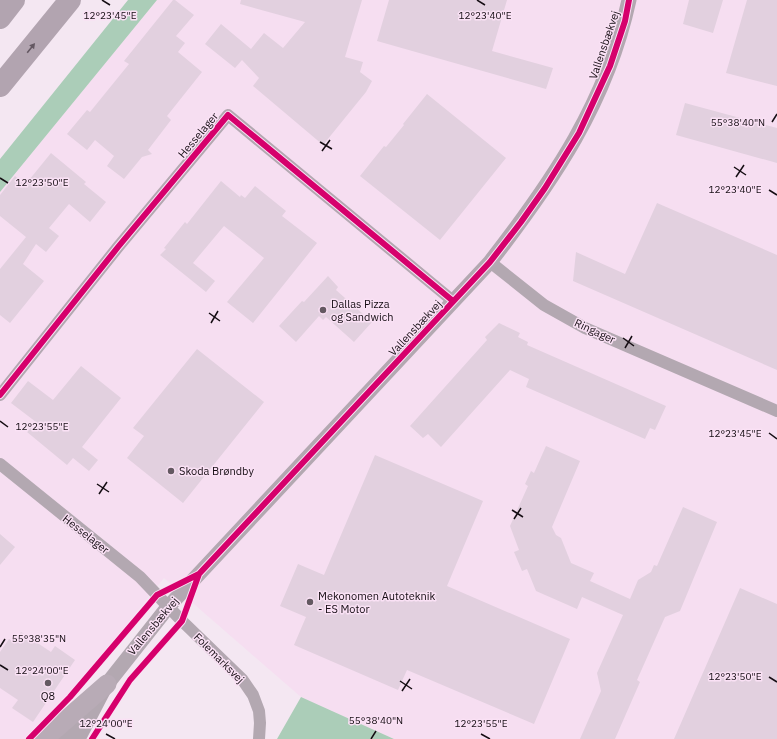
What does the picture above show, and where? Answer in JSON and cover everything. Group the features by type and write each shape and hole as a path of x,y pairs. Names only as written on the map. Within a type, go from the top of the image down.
{"highway":[{"path":"0,18 14,0"},
{"path":"2,84 70,0"}],"main road":[{"path":"44,739 107,684"}],"street":[{"name":"Vallensbækvej","path":"61,739 168,607 490,262 545,188 579,133 610,66 625,21 629,0"},
{"name":"Hesselager","path":"0,395 118,247 228,115 454,301"},
{"name":"Ringager","path":"490,262 544,305 585,328 777,411"},
{"name":"Hesselager","path":"0,464 140,577 168,607"},
{"name":"Folemarksvej","path":"168,607 242,679 248,687 253,695 259,711 259,739"},
{"name":"Vallensbækvej","path":"78,739 107,684"}],"shaded area":[{"path":"157,0 777,0 777,739 394,739 301,697 164,578 35,739 0,739 0,192"}],"green space":[{"path":"128,0 157,0 0,192 0,159"},
{"path":"301,697 394,739 277,739"}],"building":[{"path":"173,0 194,15 176,36 185,43 178,52 202,72 167,116 171,120 148,150 152,154 142,157 124,179 107,166 114,156 95,140 87,150 67,134 87,110 90,112 129,64 124,61"},
{"path":"241,0 362,0 345,57 363,62 360,72 372,81 366,92 323,145 253,86 259,78 242,60 235,68 205,44 221,24 251,49 264,33 283,48 305,22 240,4"},
{"path":"389,0 507,0 492,51 553,68 546,89 377,41"},
{"path":"689,0 723,0 713,33 683,24"},
{"path":"747,0 777,0 777,86 726,73"},
{"path":"427,94 506,158 440,240 360,176 384,146 386,147 404,125 403,124"},
{"path":"685,103 777,128 777,163 676,135"},
{"path":"51,153 86,182 84,184 106,202 90,222 69,204 49,228 59,236 46,252 36,244 23,264 44,281 10,323 0,315 0,269 26,237 0,216 0,195 15,176 25,185"},
{"path":"221,181 240,197 241,195 245,198 255,186 286,211 282,216 317,243 253,323 227,302 264,258 224,226 193,263 215,281 206,292 160,255 185,222 187,224"},
{"path":"657,203 777,255 777,370 573,281 576,252 625,274"},
{"path":"328,276 338,287 336,290 372,322 354,342 326,317 323,320 319,316 296,342 279,326"},
{"path":"499,323 520,333 518,337 528,342 527,345 666,406 655,430 650,428 645,439 526,387 529,379 510,370 441,447 428,434 423,438 410,426 487,340 485,337"},
{"path":"197,349 264,402 183,503 127,458 144,436 133,428"},
{"path":"81,366 121,398 82,447 98,460 89,471 73,458 67,465 27,432 36,422 11,403 28,381 53,400"},
{"path":"546,446 580,461 552,527 556,535 561,538 571,563 594,573 590,581 630,599 638,580 651,572 654,565 657,566 683,507 717,522 680,611 665,617 637,680 640,682 615,739 580,739 601,691 597,673 623,615 582,597 577,609 536,591 527,569 522,571 514,552 519,550 510,526 528,486 525,484 531,471 534,473"},
{"path":"375,455 483,501 447,586 570,639 534,724 407,670 398,690 294,645 306,617 280,606 298,564 324,575"},
{"path":"0,534 15,547 0,565"},
{"path":"740,588 777,604 777,739 674,739"},
{"path":"21,632 51,652 55,646 75,660 33,722 12,708 18,700 0,688 0,652 9,639 14,642"}],"cycle path":[{"path":"29,739 70,697 157,595 199,574 490,262 545,188 579,133 610,66 625,21 629,0"},
{"path":"0,395 118,247 228,115 453,301"},
{"path":"92,739 130,680 182,621 199,574"}],"place":[{"name":"Dallas Pizza og Sandwich","path":"323,310"},
{"name":"Skoda Brøndby","path":"171,471"},
{"name":"Mekonomen Autoteknik - ES Motor","path":"310,602"},
{"name":"Q8","path":"48,683"}]}
